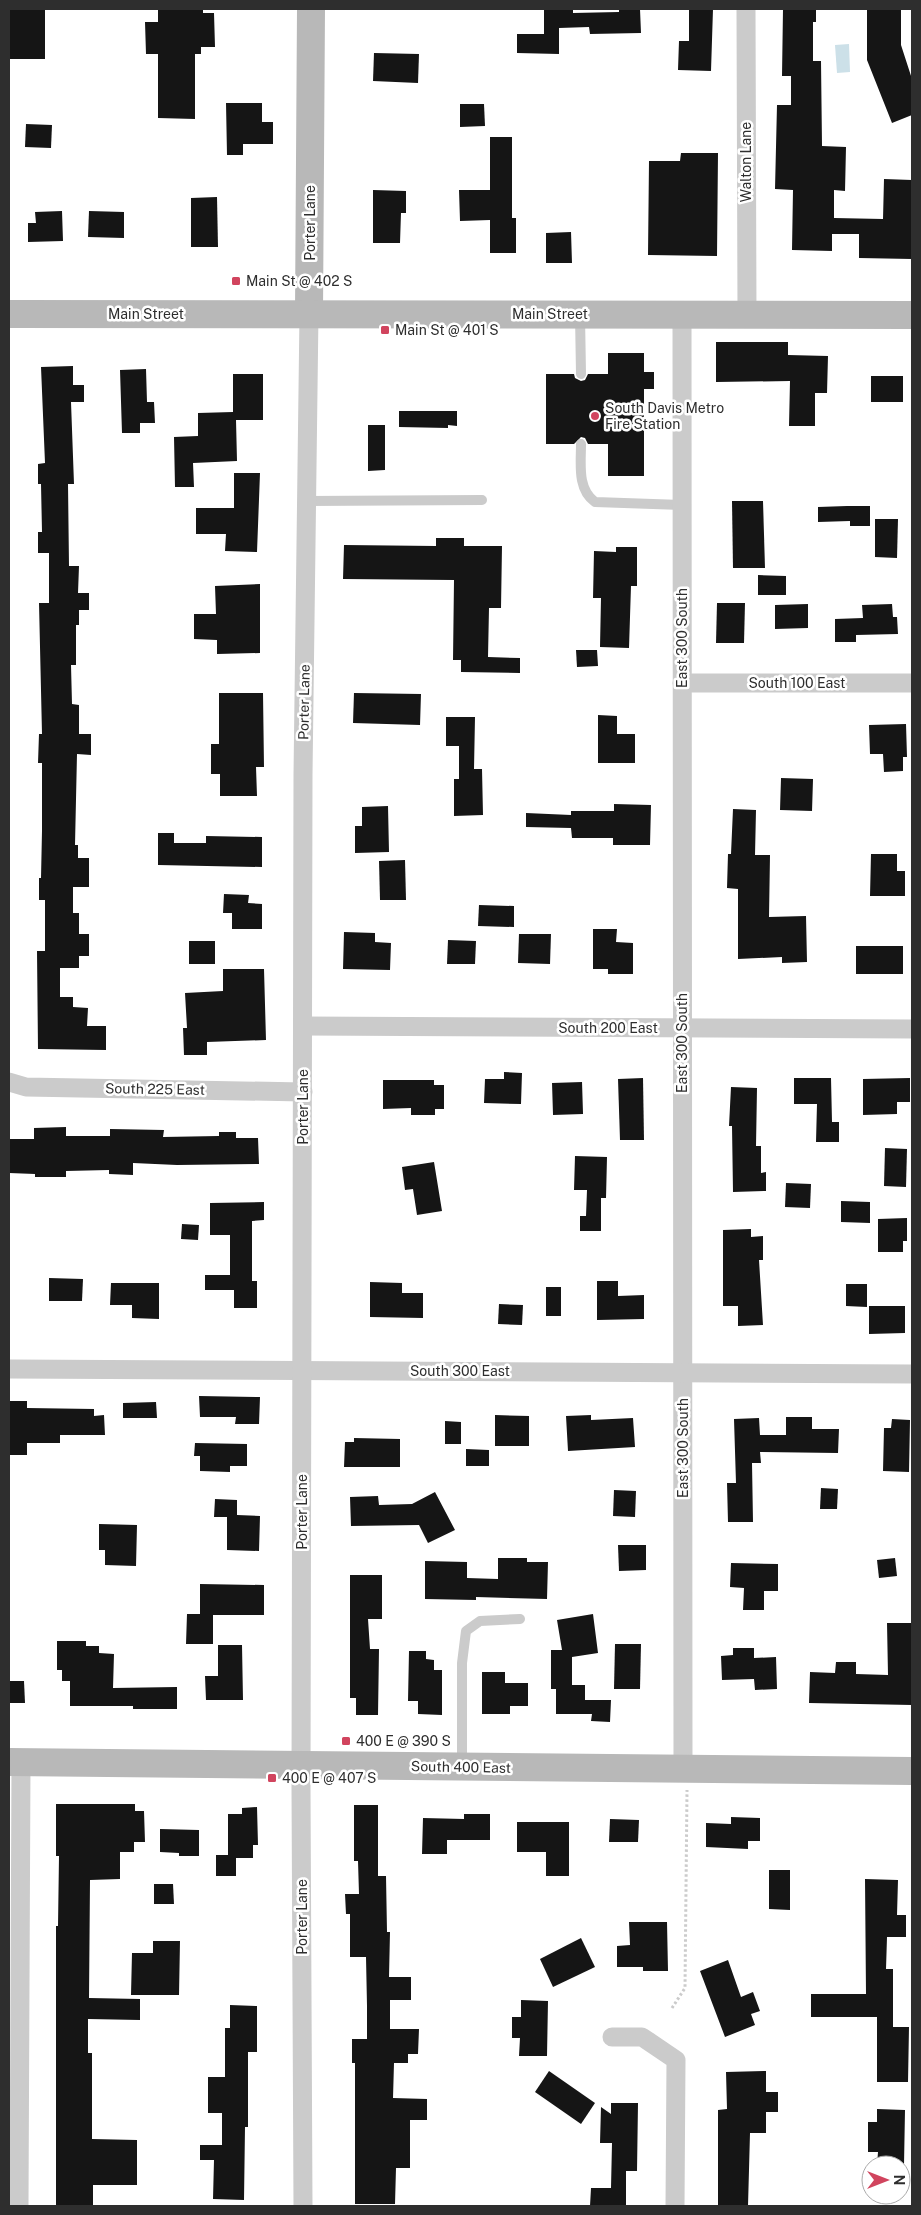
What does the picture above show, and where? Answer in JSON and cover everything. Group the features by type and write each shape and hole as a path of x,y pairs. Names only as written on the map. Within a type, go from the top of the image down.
{"street":[{"name":"Porter Lane","path":"303,2206 301,1764 303,1026 311,9"},
{"name":"Walton Lane","path":"746,9 747,315"},
{"name":"Main Street","path":"9,314 912,315"},
{"name":"East 300 South","path":"682,315 685,1780"},
{"name":"South 100 East","path":"682,683 912,683"},
{"name":"South 200 East","path":"303,1026 912,1030"},
{"name":"South 225 East","path":"9,1082 26,1087 303,1092"},
{"name":"South 300 East","path":"9,1370 912,1374"},
{"name":"South 400 East","path":"15,1762 462,1767 685,1780 912,1771"},
{"path":"15,1762 19,2206"},
{"path":"612,2036 642,2036 676,2060 675,2206"}],"lane":[{"path":"580,315 581,374"},
{"path":"581,444 584,489 588,497 595,502 682,505"},
{"path":"307,502 482,500"},
{"path":"462,1767 462,1663 466,1631 480,1621 520,1619"}],"path":[{"path":"672,2008 685,1988 685,1780"}],"shaded area":[{"path":"849,44 850,72 837,73 835,45"}],"building":[{"path":"9,9 45,9 45,59 9,59"},
{"path":"158,9 203,9 203,13 214,13 215,47 201,47 201,54 195,54 195,119 158,118 158,54 146,54 145,22 158,22"},
{"path":"544,9 573,9 573,13 619,12 619,9 640,9 641,33 590,34 589,27 559,28 559,54 517,53 517,34 544,34"},
{"path":"689,9 713,9 711,71 678,70 679,41 689,41"},
{"path":"783,9 816,9 816,22 813,22 813,61 821,61 822,146 846,147 845,191 834,190 834,218 883,219 884,179 912,180 912,259 859,258 859,234 832,234 832,251 792,250 793,190 775,189 777,105 791,105 791,76 782,76"},
{"path":"867,9 901,9 901,45 912,79 912,115 892,123 867,60"},
{"path":"374,53 419,54 418,83 373,81"},
{"path":"226,103 262,103 262,122 273,122 273,144 243,144 243,155 227,155"},
{"path":"460,104 484,104 485,126 460,127"},
{"path":"26,124 52,125 51,148 25,147"},
{"path":"490,137 512,137 512,218 516,218 516,253 490,253 490,220 460,221 459,190 490,190"},
{"path":"681,153 718,153 717,256 648,255 649,161 680,161"},
{"path":"373,190 406,191 406,213 401,213 400,243 373,243"},
{"path":"217,197 218,247 191,247 191,198"},
{"path":"62,211 63,241 28,242 28,223 36,223 35,212"},
{"path":"89,211 124,212 124,238 88,237"},
{"path":"571,232 572,263 546,263 546,233"},
{"path":"716,342 788,342 788,355 828,356 827,393 815,393 815,426 789,426 790,381 716,382"},
{"name":"South Davis Metro Fire Station","path":"608,353 644,353 644,372 654,372 654,389 644,389 644,476 608,476 608,444 588,444 585,438 581,437 574,444 546,444 546,374 574,374 575,378 581,381 585,380 588,374 608,374"},
{"path":"73,366 73,385 84,385 84,402 71,402 74,484 68,484 69,566 79,566 78,593 89,593 89,610 79,610 79,625 76,625 76,665 71,665 72,704 79,705 79,734 91,734 91,755 77,754 75,845 78,845 78,858 89,858 89,887 73,887 73,913 79,913 79,934 89,934 89,956 79,956 79,968 60,968 60,997 73,997 73,1007 88,1008 87,1026 106,1026 106,1050 38,1049 37,951 45,951 45,900 39,900 39,878 41,878 42,763 38,763 39,734 42,734 39,603 49,603 49,553 38,553 38,532 42,532 41,484 38,484 38,464 45,463 41,367"},
{"path":"146,369 147,402 154,402 155,423 140,423 140,433 122,433 120,370"},
{"path":"233,374 263,374 263,420 236,420 237,461 193,463 194,487 175,487 174,437 198,436 198,413 233,412"},
{"path":"871,376 903,376 903,402 871,402"},
{"path":"399,411 457,411 457,426 448,425 448,428 399,427"},
{"path":"368,425 385,425 385,470 368,471"},
{"path":"234,473 260,473 257,552 225,551 226,534 196,534 196,508 234,508"},
{"path":"732,501 763,501 765,568 733,568"},
{"path":"870,506 870,526 850,526 850,521 818,522 818,507"},
{"path":"875,519 898,519 897,558 875,557"},
{"path":"436,538 464,538 464,546 502,546 501,608 489,608 488,657 520,658 520,673 461,672 461,660 453,660 454,580 343,579 344,545 436,546"},
{"path":"616,547 637,547 637,586 631,586 629,648 600,647 601,598 593,598 594,551 616,552"},
{"path":"758,575 786,576 786,595 758,595"},
{"path":"260,584 260,653 217,654 217,640 194,639 194,614 216,614 215,586"},
{"path":"717,603 745,603 744,643 716,643"},
{"path":"808,604 808,628 775,629 775,605"},
{"path":"892,604 893,617 897,617 898,634 856,635 856,642 835,642 835,619 863,618 862,605"},
{"path":"576,650 597,650 598,666 577,667"},
{"path":"219,693 263,693 264,767 256,767 257,796 220,796 220,774 211,774 211,744 219,744"},
{"path":"354,693 421,694 420,725 353,723"},
{"path":"598,715 617,716 617,734 635,734 635,763 598,763"},
{"path":"446,717 475,717 474,769 482,769 483,815 454,816 454,779 459,779 459,746 446,746"},
{"path":"906,724 907,757 903,757 903,771 884,772 883,754 870,754 869,725"},
{"path":"781,778 813,779 812,811 780,810"},
{"path":"614,804 651,805 650,845 613,845 613,838 572,838 571,828 526,827 526,813 571,815 571,811 614,811"},
{"path":"388,806 389,852 355,853 355,826 362,826 362,807"},
{"path":"733,809 756,810 755,855 770,855 769,917 806,916 807,962 782,963 782,957 738,959 738,889 727,888 728,854 731,854"},
{"path":"158,833 174,833 174,843 206,843 206,836 262,837 262,867 158,865"},
{"path":"871,854 897,854 897,871 905,871 905,896 870,896"},
{"path":"405,860 406,900 380,900 379,861"},
{"path":"224,894 249,895 248,903 262,904 262,929 232,929 232,913 223,913"},
{"path":"479,905 514,906 514,927 478,926"},
{"path":"593,929 617,929 616,942 633,943 633,974 608,974 608,969 593,969"},
{"path":"344,932 375,933 375,942 391,943 390,970 343,969"},
{"path":"519,934 551,934 550,964 518,963"},
{"path":"448,940 476,941 475,964 447,964"},
{"path":"189,941 215,941 215,964 189,964"},
{"path":"856,946 903,946 903,974 856,974"},
{"path":"223,969 264,969 266,1040 207,1042 207,1055 184,1055 183,1028 187,1028 185,993 223,991"},
{"path":"504,1072 522,1073 521,1104 484,1103 485,1079 504,1079"},
{"path":"643,1078 644,1140 620,1140 618,1079"},
{"path":"794,1078 831,1078 832,1122 839,1122 839,1142 816,1142 817,1104 794,1104"},
{"path":"910,1078 910,1102 897,1102 897,1114 863,1115 863,1079"},
{"path":"383,1080 434,1080 434,1085 444,1085 444,1109 435,1109 435,1115 411,1115 411,1108 383,1109"},
{"path":"582,1082 583,1114 553,1115 552,1083"},
{"path":"731,1087 757,1088 756,1146 761,1146 761,1173 766,1172 766,1191 733,1192 732,1126 729,1126"},
{"path":"66,1127 66,1136 110,1136 110,1129 164,1130 163,1137 219,1136 219,1132 236,1132 236,1138 258,1138 259,1164 177,1165 133,1163 133,1175 109,1174 109,1170 66,1171 66,1177 35,1177 35,1174 9,1173 9,1139 34,1139 34,1128"},
{"path":"885,1148 907,1149 906,1187 884,1186"},
{"path":"575,1156 607,1157 606,1198 601,1198 601,1231 580,1231 580,1216 586,1216 587,1190 574,1190"},
{"path":"434,1162 442,1211 417,1215 413,1189 405,1190 402,1167"},
{"path":"786,1183 811,1184 810,1208 785,1207"},
{"path":"841,1201 870,1202 870,1223 841,1222"},
{"path":"264,1202 264,1220 252,1221 252,1281 257,1281 257,1308 234,1308 234,1290 205,1290 205,1275 230,1275 230,1235 210,1235 210,1203"},
{"path":"907,1218 907,1241 903,1241 903,1252 878,1252 878,1219"},
{"path":"182,1224 199,1225 198,1240 181,1239"},
{"path":"751,1229 751,1237 763,1236 763,1260 759,1260 763,1325 738,1326 738,1306 723,1306 723,1230"},
{"path":"49,1278 83,1279 82,1301 49,1301"},
{"path":"597,1281 618,1281 618,1296 644,1295 644,1319 597,1320"},
{"path":"370,1282 402,1283 402,1293 423,1293 423,1318 370,1317"},
{"path":"111,1283 159,1283 159,1319 132,1318 132,1305 110,1305"},
{"path":"846,1284 867,1284 867,1307 846,1306"},
{"path":"546,1287 561,1287 561,1316 546,1316"},
{"path":"499,1304 523,1305 522,1325 498,1324"},
{"path":"869,1306 905,1306 905,1333 869,1334"},
{"path":"199,1396 260,1397 259,1424 235,1424 236,1417 200,1417"},
{"path":"9,1401 27,1401 27,1408 94,1409 94,1416 104,1415 105,1435 60,1435 60,1443 27,1443 27,1455 9,1455"},
{"path":"156,1402 157,1418 123,1418 123,1403"},
{"path":"495,1415 529,1416 529,1446 495,1446"},
{"path":"591,1415 591,1420 633,1418 635,1447 568,1451 566,1416"},
{"path":"786,1417 812,1417 812,1429 839,1429 838,1453 760,1452 761,1463 752,1463 753,1522 728,1522 727,1483 736,1483 734,1419 759,1418 760,1435 786,1435"},
{"path":"892,1419 910,1420 909,1472 883,1471 884,1428 891,1428"},
{"path":"445,1421 461,1422 461,1444 445,1444"},
{"path":"354,1438 400,1439 400,1467 344,1467 345,1442 354,1442"},
{"path":"195,1443 247,1444 247,1466 230,1466 230,1472 200,1471 200,1456 194,1456"},
{"path":"466,1449 489,1450 489,1466 466,1466"},
{"path":"821,1488 838,1489 837,1509 820,1509"},
{"path":"614,1490 636,1491 635,1517 613,1516"},
{"path":"435,1492 455,1530 428,1543 419,1525 351,1526 350,1497 378,1496 379,1505 412,1504"},
{"path":"215,1499 237,1500 237,1515 260,1516 259,1551 227,1550 227,1517 214,1517"},
{"path":"99,1524 137,1525 136,1566 105,1565 105,1550 99,1550"},
{"path":"618,1545 646,1545 646,1570 619,1571"},
{"path":"498,1558 527,1558 527,1562 548,1562 547,1599 476,1597 476,1600 425,1599 425,1561 467,1562 467,1578 498,1579"},
{"path":"895,1558 897,1576 879,1578 877,1560"},
{"path":"731,1563 778,1564 778,1591 764,1591 764,1610 743,1610 744,1588 730,1587"},
{"path":"350,1575 382,1575 382,1619 368,1619 370,1649 379,1649 378,1715 356,1715 356,1698 350,1698"},
{"path":"200,1584 264,1585 264,1615 213,1615 213,1644 186,1644 187,1614 200,1614"},
{"path":"593,1614 598,1653 572,1657 572,1685 585,1685 585,1700 611,1700 610,1722 591,1721 592,1714 556,1714 556,1689 551,1689 551,1650 562,1650 557,1620"},
{"path":"887,1623 912,1623 912,1705 809,1703 810,1672 835,1673 836,1662 856,1662 856,1674 888,1675"},
{"path":"57,1641 86,1641 86,1646 99,1646 99,1653 114,1654 113,1688 177,1687 177,1709 133,1709 133,1706 70,1706 70,1681 62,1681 62,1670 57,1670"},
{"path":"615,1644 641,1644 640,1689 614,1689"},
{"path":"218,1645 242,1645 243,1700 206,1700 205,1676 218,1676"},
{"path":"733,1648 754,1648 754,1658 776,1657 777,1689 755,1690 754,1679 722,1680 721,1656 733,1655"},
{"path":"409,1651 426,1651 426,1659 434,1660 434,1670 442,1670 442,1715 418,1714 418,1701 408,1701"},
{"path":"482,1672 505,1672 505,1683 528,1683 528,1706 510,1706 510,1714 482,1714"},
{"path":"9,1681 24,1681 25,1703 9,1703"},
{"path":"56,1804 135,1804 135,1811 144,1811 145,1842 134,1842 134,1852 120,1852 120,1879 90,1880 89,1998 140,1999 140,2020 88,2019 88,2053 92,2053 92,2139 137,2140 137,2185 93,2185 93,2206 56,2206 56,1926 58,1926 59,1856 56,1856"},
{"path":"354,1805 378,1805 378,1876 386,1876 387,1932 390,1932 389,1977 411,1977 411,2000 390,2000 390,2029 419,2029 418,2054 408,2054 408,2063 394,2063 393,2098 427,2099 427,2120 410,2120 410,2168 396,2168 395,2204 355,2204 355,2063 352,2063 352,2039 367,2039 367,2006 366,1957 350,1957 350,1914 346,1914 345,1894 359,1894 358,1861 354,1861"},
{"path":"257,1807 258,1845 253,1845 253,1858 236,1858 236,1876 216,1876 216,1855 228,1855 228,1814 242,1814 242,1808"},
{"path":"464,1814 490,1814 490,1840 447,1840 447,1854 422,1854 423,1818 464,1819"},
{"path":"731,1817 760,1818 760,1841 748,1841 748,1849 706,1847 706,1823 731,1824"},
{"path":"610,1819 639,1820 638,1842 609,1842"},
{"path":"517,1822 569,1822 569,1876 546,1876 546,1852 517,1852"},
{"path":"160,1829 199,1830 199,1856 179,1856 179,1853 160,1852"},
{"path":"769,1870 790,1870 790,1910 769,1909"},
{"path":"865,1879 898,1880 897,1915 906,1915 906,1937 887,1937 886,1969 893,1969 893,2027 909,2027 908,2082 877,2082 877,2017 811,2017 811,1994 866,1994"},
{"path":"154,1884 173,1884 174,1904 154,1904"},
{"path":"629,1922 667,1922 668,1971 643,1971 643,1967 617,1967 617,1946 630,1945"},
{"path":"581,1938 595,1967 553,1987 540,1959"},
{"path":"153,1941 180,1941 179,1995 131,1995 132,1953 153,1953"},
{"path":"728,1960 741,1997 753,1992 760,2011 751,2014 755,2025 725,2037 700,1971"},
{"path":"521,2000 548,2001 547,2056 519,2056 520,2038 512,2038 512,2017 521,2017"},
{"path":"230,2005 257,2006 257,2052 248,2052 248,2127 245,2127 244,2200 213,2199 214,2160 200,2160 200,2145 222,2145 222,2113 208,2113 208,2077 225,2077 225,2028 230,2028"},
{"path":"549,2071 595,2103 581,2124 535,2092"},
{"path":"766,2071 766,2092 778,2092 778,2112 766,2112 766,2133 750,2133 748,2206 718,2206 718,2110 727,2109 726,2072"},
{"path":"611,2103 638,2103 637,2171 626,2171 626,2206 590,2206 591,2188 611,2188 612,2143 600,2143 601,2107 611,2114"},
{"path":"877,2109 905,2110 904,2155 878,2155 878,2152 868,2152 868,2122 877,2122"}],"place":[{"name":"Main St @ 402 S","path":"236,281"},
{"name":"Main St @ 401 S","path":"385,330"},
{"name":"South Davis Metro Fire Station","path":"595,416"},
{"name":"400 E @ 390 S","path":"346,1741"},
{"name":"400 E @ 407 S","path":"272,1778"}]}
